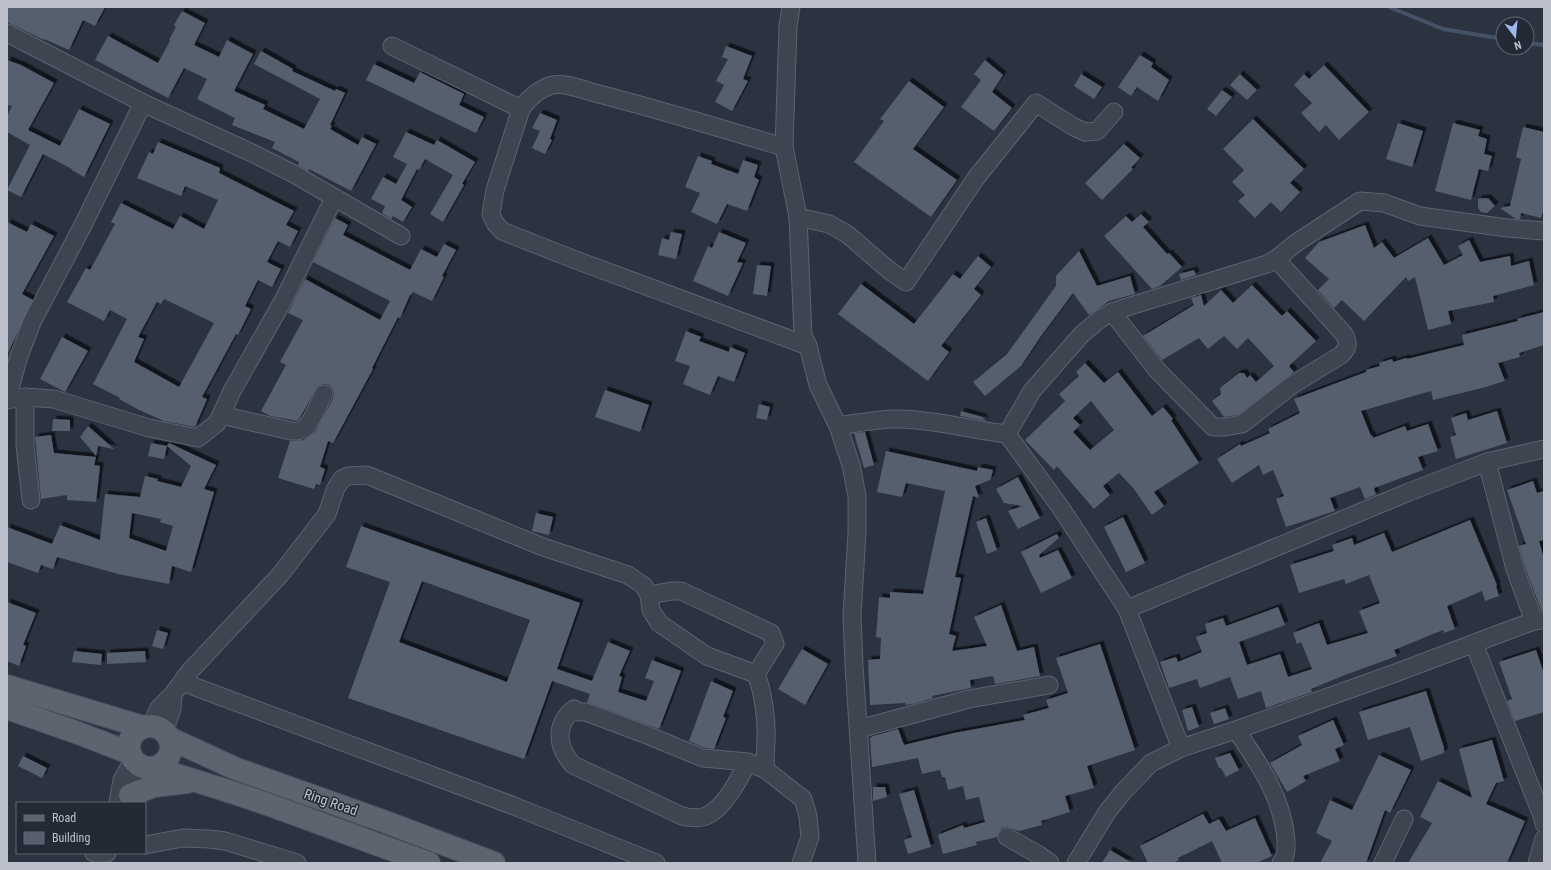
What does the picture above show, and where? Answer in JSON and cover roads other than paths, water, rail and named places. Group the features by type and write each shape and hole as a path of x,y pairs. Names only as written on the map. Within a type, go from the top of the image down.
{"main road":[{"name":"Ring Road","path":"7,686 157,731 234,768 383,821 494,863"},
{"name":"Ring Road","path":"7,708 64,728 140,762 274,806 371,844 429,863"},
{"path":"136,731 157,731 171,748 168,757 162,765 140,762 129,745 131,738 136,731"},
{"path":"123,800 154,786 196,781"}],"street":[{"path":"791,7 788,26 784,147 798,217 803,335 808,346 818,385 838,426 851,465 857,496 857,533 852,616 867,863"},
{"path":"7,33 144,103 294,174 401,236"},
{"path":"392,46 521,109"},
{"path":"784,147 628,102 566,86 552,85 536,93 527,100 521,109 495,190 491,214 495,223 502,231 573,259 808,346"},
{"path":"144,103 32,322 19,356 7,399 25,397 54,399 149,428 198,438 217,423 222,415 232,391 284,299 334,198"},
{"path":"798,217 829,224 847,234 890,271 906,282 976,178 1036,103 1084,132 1097,131 1114,112"},
{"path":"1007,434 1032,391 1082,334 1100,319 1112,312 1260,266 1276,259 1296,243 1360,201 1384,203 1420,216 1544,231"},
{"path":"1112,312 1157,370 1213,427 1218,428 1242,424 1292,385 1341,355 1347,348 1348,343 1344,334 1276,259"},
{"path":"222,415 291,431 299,431 304,429 324,394"},
{"path":"25,397 25,445 31,500"},
{"path":"838,426 900,419 945,423 979,431 1007,434 1061,508 1127,609 1181,748"},
{"path":"1127,609 1409,492 1487,462 1544,449"},
{"path":"1076,863 1107,812 1124,791 1151,763 1181,748 1236,730 1539,621 1516,569 1487,462"},
{"path":"157,731 172,709 178,688 190,671 280,575 327,514 336,488 342,480 348,476 367,475 543,547 628,575 644,586 650,595 651,610 659,623 707,656 756,674 762,687 766,738 764,759 766,770"},
{"path":"650,595 672,591 682,591 771,633 774,644 756,674"},
{"path":"1474,644 1544,820"},
{"path":"859,729 969,699 1049,685"},
{"path":"178,688 514,806 656,863"},
{"path":"748,762 737,784 716,810 701,817 688,817 682,816 573,765 561,746 560,733 564,720 574,709 642,732 703,758 748,762 766,770 803,800 808,816 810,837 801,863"},
{"path":"1236,730 1254,756 1274,792 1285,827 1286,850 1284,862"},
{"path":"123,800 135,789 140,762"},
{"path":"1382,863 1404,819"},
{"path":"1007,837 1050,863"},
{"path":"146,845 183,838 209,839 225,841 297,863"},
{"path":"1537,863 1544,839"}],"waterway":[{"path":"1389,7 1443,29 1495,38"},
{"path":"1535,44 1544,45"}]}
